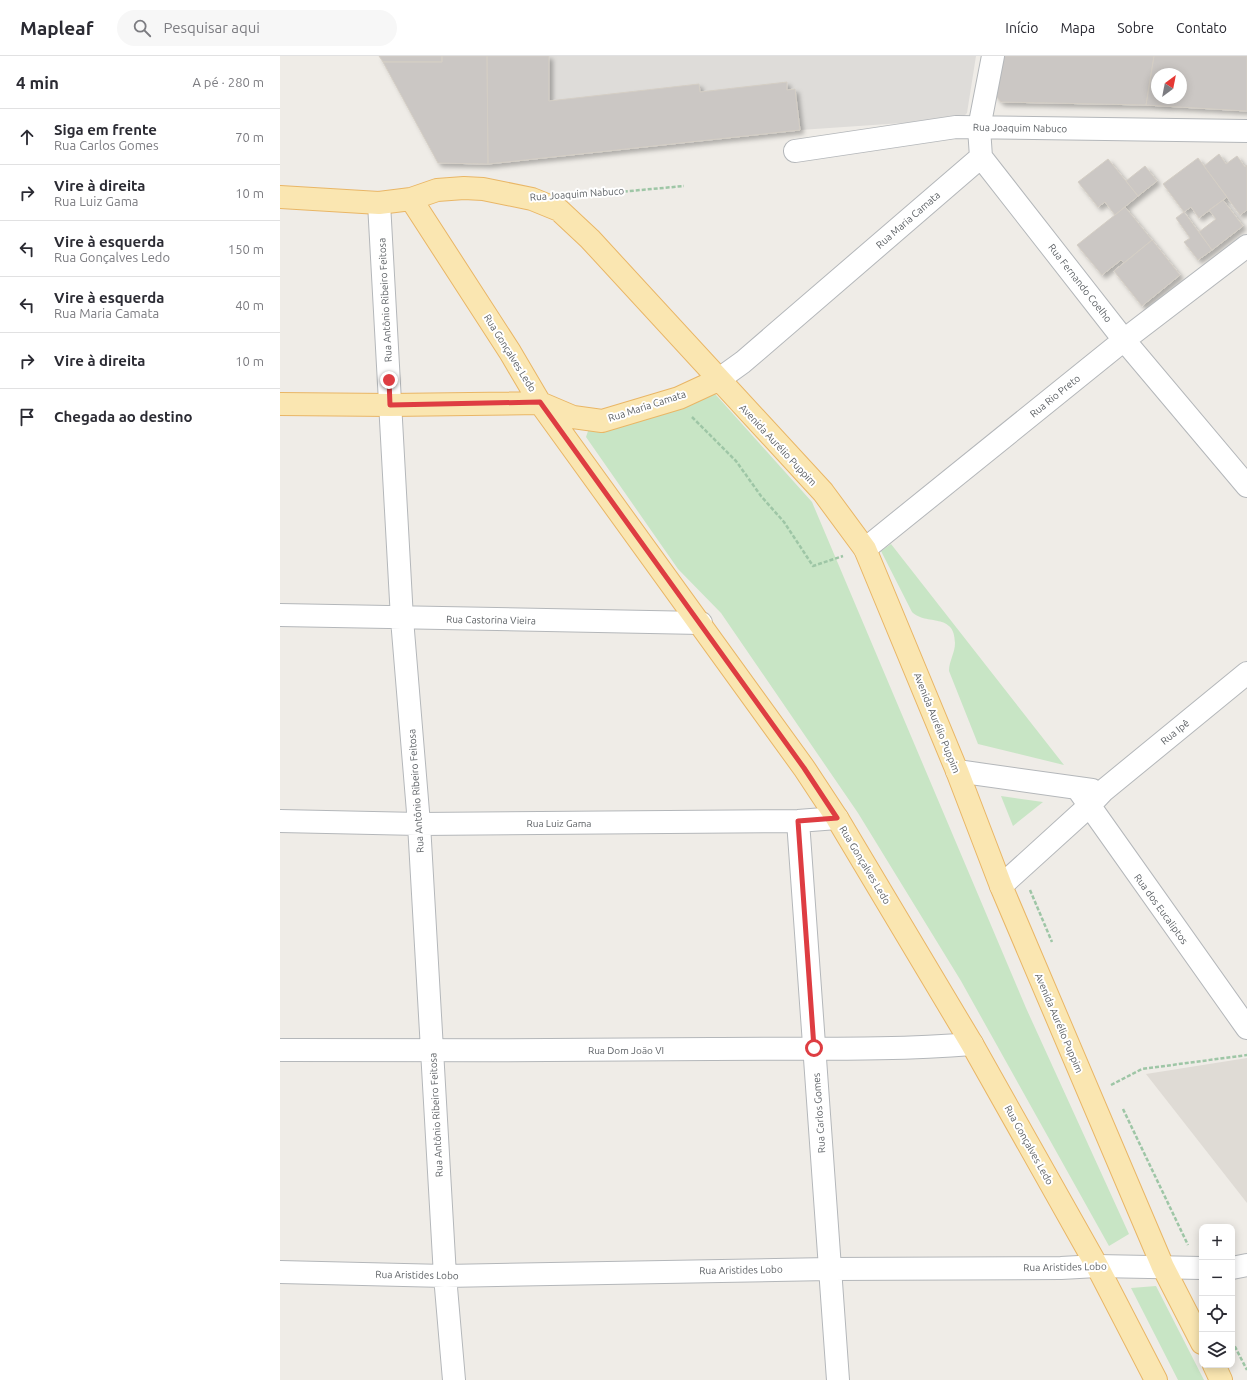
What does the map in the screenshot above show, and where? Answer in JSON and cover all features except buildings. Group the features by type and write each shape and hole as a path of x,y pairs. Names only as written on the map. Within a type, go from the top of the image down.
{"main road":[{"name":"Rua Joaquim Nabuco","path":"280,197 379,203 411,199 437,190 464,188 490,190 532,199"},
{"name":"Rua Gonçalves Ledo","path":"411,199 510,352 540,402 804,768 837,818 972,1044 1097,1266 1156,1380"},
{"name":"Avenida Aurélio Puppim","path":"532,199 559,210 590,239 718,380 823,492 865,549 957,770 1001,886 1163,1266 1199,1336"},
{"name":"Rua Maria Camata","path":"280,404 390,405 540,402 573,417 602,421 679,398 718,380"},
{"path":"1215,1368 1221,1380"}],"street":[{"path":"981,157 979,128 992,56"},
{"name":"Rua Joaquim Nabuco","path":"795,150 956,127 1247,131"},
{"name":"Rua Fernando Coelho","path":"981,157 1124,340 1247,486"},
{"name":"Rua Maria Camata","path":"718,380 743,362 981,157"},
{"name":"Rua Antônio Ribeiro Feitosa","path":"379,203 402,618 419,824 445,1276 454,1380"},
{"name":"Rua Rio Preto","path":"865,549 1124,340 1247,246"},
{"name":"Rua Castorina Vieira","path":"280,615 701,624"},
{"name":"Rua Ipê","path":"1001,886 1088,807 1103,791 1247,673"},
{"path":"957,770 1103,791"},
{"name":"Rua dos Eucaliptos","path":"1077,788 1088,807 1247,1028"},
{"name":"Rua Luiz Gama","path":"280,821 419,824 798,821 837,818"},
{"name":"Rua Carlos Gomes","path":"798,821 838,1380"},
{"name":"Rua Dom João VI","path":"280,1050 433,1051 814,1048 972,1044"},
{"path":"1235,1267 1247,1265"},
{"name":"Rua Aristides Lobo","path":"280,1272 445,1276 830,1269 1061,1268 1097,1266 1199,1268"}],"path":[{"name":"Rua Joaquim Nabuco","path":"570,196 684,186"},
{"path":"679,398 692,417 736,461 761,496 784,522 814,566 865,549"},
{"path":"1111,1085 1142,1069 1247,1055"},
{"path":"1235,1347 1247,1370"}],"shaded area":[{"path":"487,56 976,56 967,113 961,119 800,130 488,164"},
{"path":"1247,1058 1247,1203 1146,1074"}],"green space":[{"path":"708,386 812,502 1026,1008 1129,1234 1109,1246 961,981 858,813 721,613 678,569 586,437 591,422"},
{"path":"891,544 1064,765 978,744 949,671 955,647 954,633 945,623 918,616 912,612 881,551"},
{"path":"1001,796 1043,802 1013,826"},
{"path":"1156,1286 1204,1380 1178,1380 1131,1288"}],"route":[{"path":"389,380 390,405 540,402 804,768 837,818 798,821 814,1048"}]}
